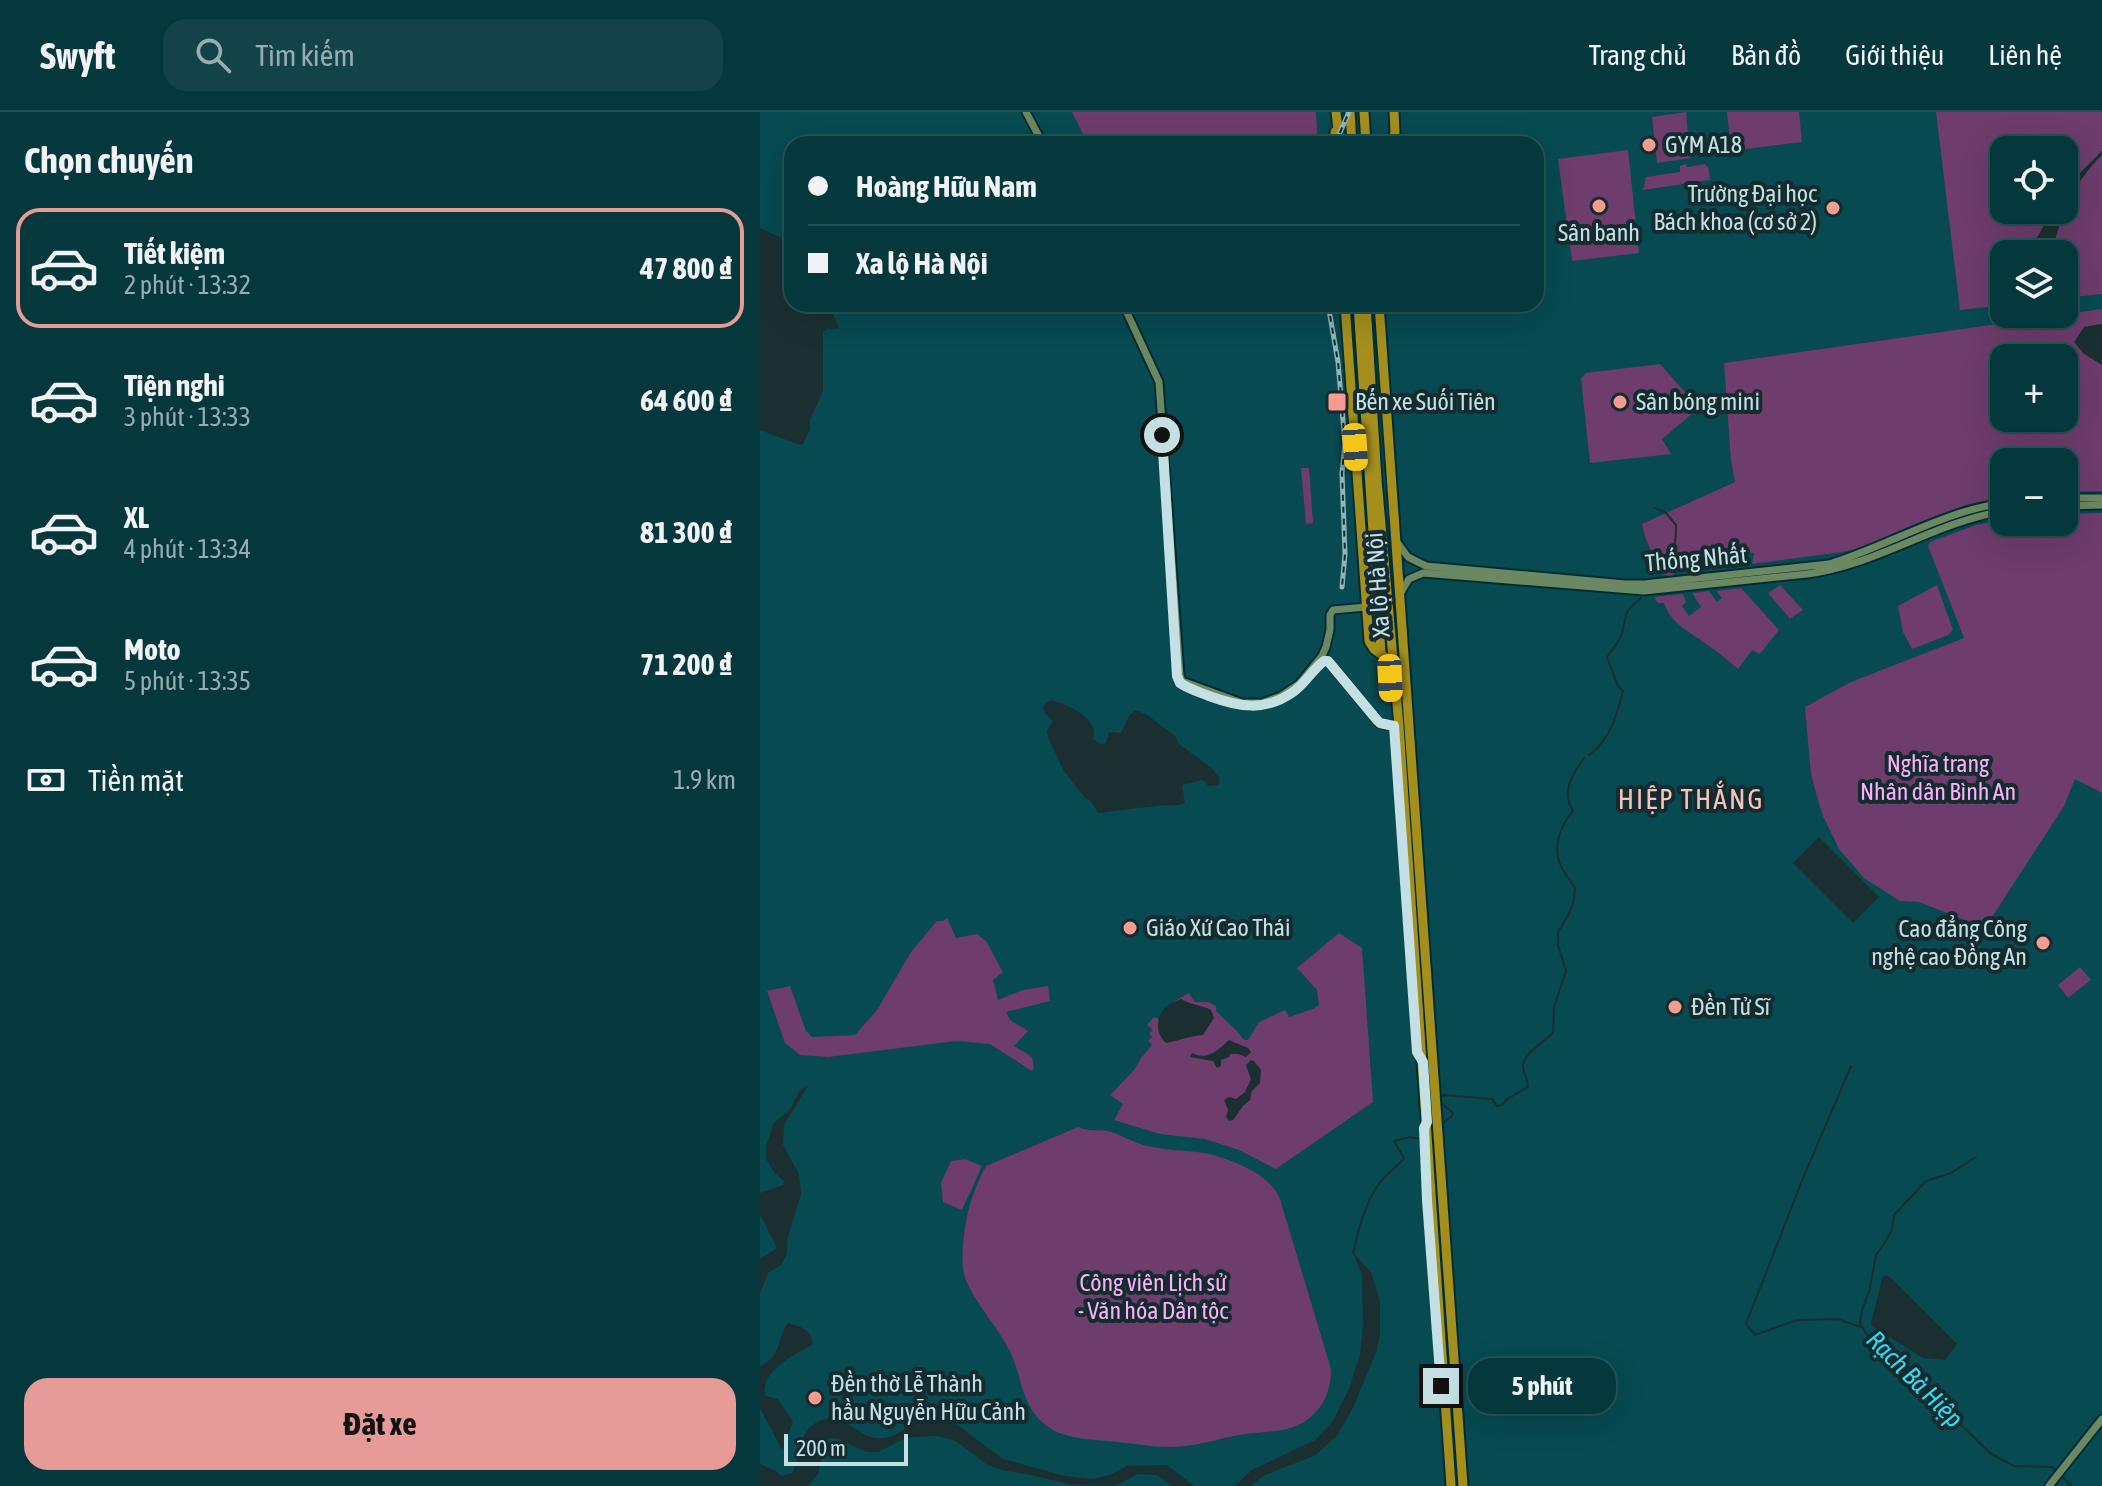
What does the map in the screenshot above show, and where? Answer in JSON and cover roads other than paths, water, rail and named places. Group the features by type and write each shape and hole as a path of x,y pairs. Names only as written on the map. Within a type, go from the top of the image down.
{"highway":[{"path":"1334,112 1338,129 1335,136"},
{"path":"1350,112 1352,136"},
{"path":"1364,112 1366,136"},
{"path":"1390,136 1392,112"},
{"name":"Xa lộ Hà Nội","path":"1350,312 1347,326 1369,641 1384,656"},
{"name":"Xa lộ Hà Nội","path":"1355,312 1363,326 1377,480 1384,656"},
{"name":"Xa lộ Hà Nội","path":"1365,312 1363,326 1384,656 1398,747 1417,1052 1423,1062 1427,1122 1424,1131 1450,1486"},
{"name":"Xa lộ Hà Nội","path":"1378,312 1461,1486"},
{"path":"1347,326 1363,326"},
{"path":"1353,347 1361,463"},
{"name":"Xa lộ Hà Nội","path":"1390,494 1400,599 1405,706"},
{"path":"1370,589 1384,656"}],"main road":[{"path":"1028,112 1041,136"},
{"path":"1127,312 1159,382 1182,681 1242,703 1262,703 1291,691 1322,656 1333,610 1366,607"},
{"path":"2078,498 2102,498"},
{"path":"2078,506 2102,505"},
{"name":"Thống Nhất","path":"1919,534 1958,515 1990,507"},
{"name":"Thống Nhất","path":"1395,537 1408,557 1431,570 1625,587 1829,564 1990,514"},
{"path":"1400,599 1402,588 1409,579 1431,570"},
{"path":"1172,572 1170,583 1177,676 1184,686 1232,704 1262,706 1292,693 1319,664 1328,661 1380,723 1396,726"},
{"path":"2049,1486 2102,1419"}],"water":[{"path":"2102,151 2078,186 2078,175"},
{"path":"2045,224 2060,224 2056,240 2036,240"},
{"path":"760,228 784,239 784,312 832,312 839,328 823,332 823,391 803,444 760,430"},
{"path":"2102,324 2102,365 2083,353 2074,342 2084,327"},
{"path":"1051,700 1074,709 1087,719 1092,725 1093,739 1101,744 1106,743 1109,733 1121,733 1135,710 1146,714 1213,769 1219,778 1219,785 1208,786 1203,780 1182,785 1185,803 1182,804 1098,813 1064,771 1048,738 1047,731 1053,721 1043,707"},
{"path":"1819,837 1879,897 1853,923 1793,863"},
{"path":"1181,999 1211,1010 1214,1018 1203,1035 1166,1043 1160,1035 1159,1019 1168,1005"},
{"path":"1229,1040 1251,1052 1246,1057 1230,1054 1221,1060 1221,1066 1217,1068 1213,1061 1190,1057 1192,1053 1203,1056 1212,1053"},
{"path":"1251,1060 1261,1070 1260,1083 1252,1091 1250,1100 1229,1121 1224,1100 1229,1097 1236,1099 1245,1092 1251,1079 1246,1065"},
{"path":"809,1084 784,1125 783,1145 799,1174 801,1194 787,1240 787,1253 781,1265 768,1273 760,1293 760,1259 777,1248 760,1214 760,1193 783,1185 784,1181 766,1159 766,1146 774,1123 790,1109 799,1092"},
{"path":"1353,1253 1371,1272 1380,1301 1380,1335 1353,1408 1337,1436 1314,1456 1265,1475 1251,1486 1234,1486 1252,1470 1315,1440 1333,1421 1349,1389 1360,1354 1362,1275"},
{"path":"1885,1275 1957,1344 1945,1360 1923,1358 1872,1326"},
{"path":"788,1323 808,1332 812,1345 780,1365 765,1387 765,1396 778,1399 793,1422 782,1450 760,1408 760,1367 773,1356"},
{"path":"926,1412 948,1418 1003,1459 1065,1476 1092,1479 1110,1475 1127,1466 1167,1465 1194,1486 1172,1486 1157,1475 1138,1474 1115,1486 1073,1485 1002,1470 986,1464 956,1441 938,1436 902,1440 878,1452 867,1452 829,1438 824,1445 818,1474 808,1486 760,1486 760,1464 782,1476 792,1473 806,1432 821,1420 838,1419 867,1435 884,1438 901,1432"}],"waterway":[{"path":"1654,508 1665,512 1676,525 1676,540 1667,555 1655,564 1654,572"},
{"path":"1589,755 1607,735 1623,691 1607,657 1621,636 1628,610 1641,598"},
{"path":"1443,1123 1453,1113 1440,1102 1440,1097 1444,1095 1492,1099 1497,1106 1528,1087 1523,1063 1553,1033 1554,1007 1566,971 1558,945 1558,932 1570,912 1575,888 1558,859 1557,844 1564,823 1573,811 1568,797 1570,783 1584,758"},
{"path":"1851,1066 1746,1324 1755,1335 1797,1320 1837,1319 1861,1327"},
{"path":"1353,1253 1371,1198 1381,1181 1404,1158 1394,1141 1410,1137 1422,1139"},
{"name":"Rạch Bà Hiệp","path":"1976,1157 1951,1173 1926,1181 1894,1215 1892,1229 1876,1255 1860,1323 1866,1334 1886,1349 1916,1385 1990,1453 2014,1466 2052,1467 2057,1471"},
{"name":"Rạch Bà Hiệp","path":"2062,1476 2071,1486"}],"tunnel":[{"path":"1350,312 1353,347"}],"railway":[{"path":"1338,136 1349,112"},
{"path":"1329,312 1338,362 1345,444 1342,587"}],"place":[{"name":"GYM A18","path":"1649,145"},
{"name":"Sân banh","path":"1599,206"},
{"name":"Trường Đại học Bách khoa (cơ sở 2)","path":"1833,208"},
{"name":"Bến xe Suối Tiên","path":"1337,402"},
{"name":"Sân bóng mini","path":"1620,402"},
{"name":"Giáo Xứ Cao Thái","path":"1130,928"},
{"name":"Cao đẳng Công nghệ cao Đồng An","path":"2043,943"},
{"name":"Đền Tử Sĩ","path":"1675,1007"},
{"name":"Đền thờ Lễ Thành hầu Nguyễn Hữu Cảnh","path":"815,1398"}],"district":[{"name":"HIỆP THẮNG","path":"1691,799"}],"park label":[{"name":"Nghĩa trang Nhân dân Bình An","path":"1938,778"},
{"name":"Công viên Lịch sử - Văn hóa Dân tộc","path":"1153,1297"}]}
